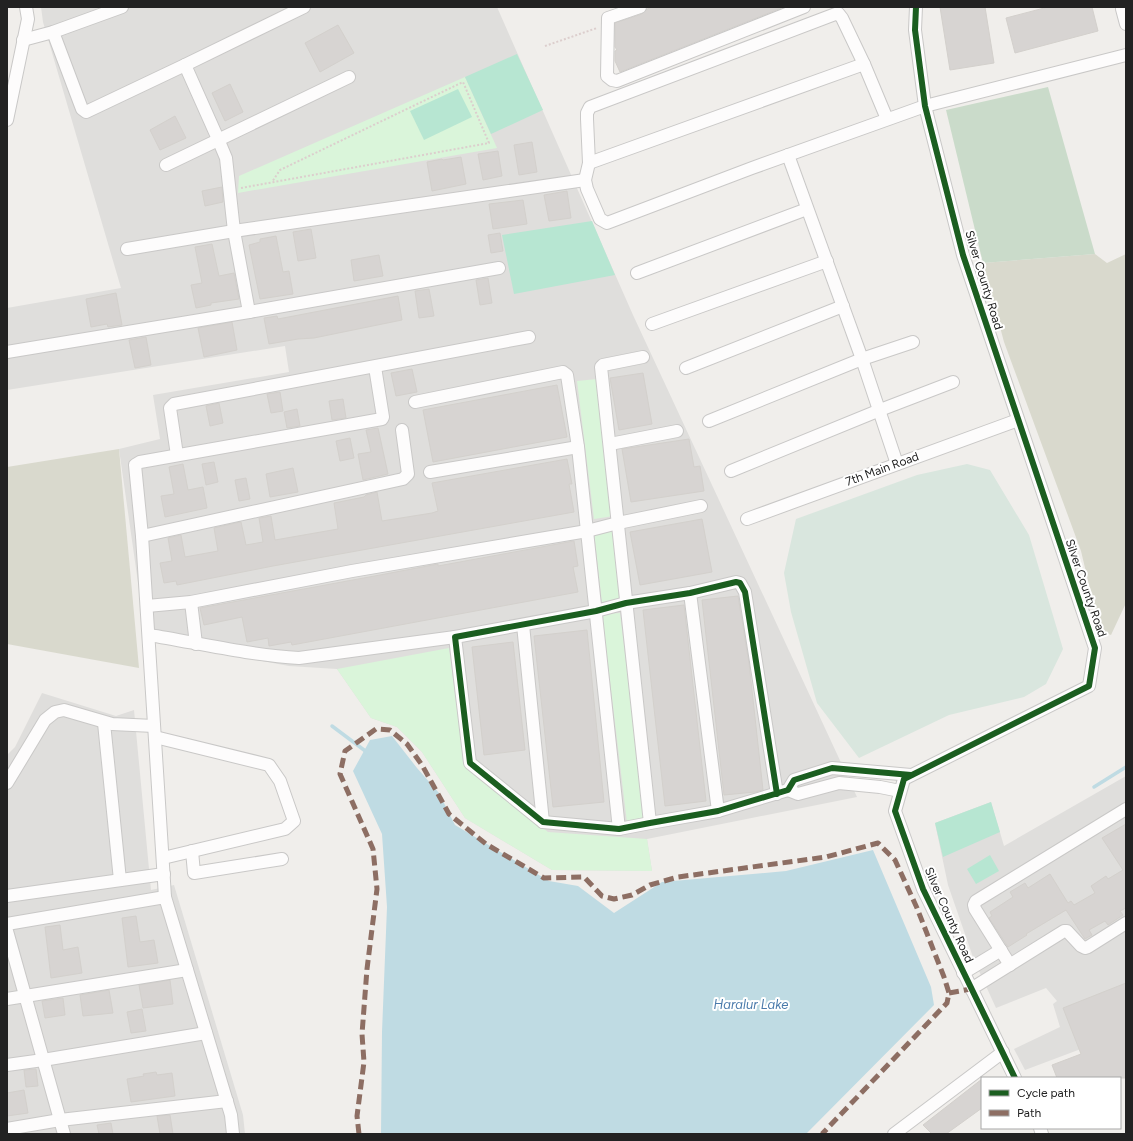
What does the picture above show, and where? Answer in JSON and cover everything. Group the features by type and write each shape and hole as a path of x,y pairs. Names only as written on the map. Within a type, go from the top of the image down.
{"street":[{"path":"7,120 28,19 26,7"},
{"path":"23,40 53,32 122,7"},
{"path":"53,32 82,109 86,112 304,7"},
{"path":"607,7 607,11 617,7"},
{"path":"640,7 608,18 607,76 612,80 617,81 804,7"},
{"name":"Silver County Road","path":"916,7 915,30 925,106 963,256 1095,648 1089,686 904,779 895,811 923,889 1015,1077"},
{"path":"1122,9 1126,24"},
{"path":"887,119 864,64 842,18 838,13 590,108 587,113 589,163 585,180 587,189 600,219 608,223 788,155 925,106 1126,55"},
{"path":"589,163 864,64"},
{"path":"185,65 226,158 234,231 249,312"},
{"path":"166,165 349,77"},
{"path":"788,155 880,410 897,464"},
{"path":"127,249 234,231 585,180"},
{"path":"637,272 807,209"},
{"path":"652,324 827,261"},
{"path":"7,352 249,312 499,268"},
{"path":"686,368 843,306"},
{"path":"178,455 170,408 174,404 529,337"},
{"path":"709,421 862,359 913,342"},
{"path":"643,357 601,366 650,823"},
{"path":"233,1134 231,1115 165,897 147,606 135,466 140,462 382,419 383,416 375,367"},
{"path":"415,402 563,372 568,377 578,447 619,829"},
{"path":"731,471 953,382"},
{"name":"7th Main Road","path":"747,519 1018,420"},
{"path":"142,536 403,479 408,474 402,430"},
{"path":"610,444 677,431"},
{"path":"430,472 578,447"},
{"path":"147,606 191,602 352,571 587,531 701,506"},
{"path":"148,635 196,644 299,658 455,637 596,611 626,603 690,593 736,582 740,583 743,587 782,792"},
{"path":"690,593 718,811"},
{"path":"191,602 196,644"},
{"path":"523,625 543,822"},
{"path":"455,637 470,763 543,822 619,829 718,811 782,792 798,794 839,783 900,790"},
{"path":"7,783 45,720 49,715 64,710 104,723 155,731 269,766 280,781 294,821 285,829 163,858"},
{"path":"104,723 120,880"},
{"path":"782,792 794,780 832,768 911,775"},
{"path":"1010,965 975,909 974,905 976,901 1126,809"},
{"path":"192,851 194,874 282,859"},
{"path":"7,896 164,874"},
{"path":"7,924 165,897"},
{"path":"971,989 1064,931 1067,931 1084,948 1126,923"},
{"path":"7,931 64,1134"},
{"path":"963,973 1001,950"},
{"path":"7,999 187,970"},
{"path":"7,1065 206,1033"},
{"path":"894,1134 1003,1052"},
{"path":"7,1128 60,1120 227,1102"}],"path":[{"path":"546,46 607,25"},
{"path":"230,191 489,143 463,82 280,170 272,182"}],"shaded area":[{"path":"41,7 497,7 633,315 857,797 647,839 652,871 552,870 465,818 422,752 397,727 371,718 337,669 289,666 146,639 119,449 160,439 153,395 289,372 285,346 7,390 7,308 121,288 43,22"},
{"path":"1095,254 1107,263 1126,254 1126,603 1111,635 1100,631 1081,551 1004,342 983,263"},
{"path":"119,449 139,668 7,644 7,467"},
{"path":"967,464 990,470 1029,535 1063,649 1046,684 1024,697 949,715 859,758 817,703 791,612 784,573 796,519 917,475"},
{"path":"42,693 116,716 134,710 151,890 174,885 243,1115 245,1134 7,1134 7,755 15,747"},
{"path":"1126,776 1126,1032 1025,1070 1014,1049 1060,1027 1053,1004 1057,1001 1046,988 996,1008 974,960 948,885 935,823 991,802 1004,846"}],"green space":[{"path":"517,54 543,110 491,134 465,77"},
{"path":"465,77 497,148 238,193 239,176"},
{"path":"1048,87 1095,254 983,263 946,110"},
{"path":"458,89 472,117 424,140 410,111"},
{"path":"592,221 615,275 514,294 502,235"},
{"path":"597,379 614,516 594,519 577,381"},
{"path":"612,530 621,601 602,603 594,532"},
{"path":"620,613 645,821 627,823 602,614"},
{"path":"449,648 464,763 548,832 647,839 652,871 552,870 465,818 422,752 397,727 371,718 337,669"},
{"path":"991,802 1000,832 943,857 935,823"},
{"path":"990,855 999,871 976,884 967,869"}],"water":[{"name":"Haralur Lake","path":"392,736 439,793 455,825 549,881 578,886 614,913 662,882 786,871 873,850 931,987 934,1005 806,1134 381,1134 382,1032 387,907 382,834 353,771 370,740"}],"building":[{"path":"652,7 784,7 620,72 615,61 615,51 617,50 615,47 615,23 642,14 647,9"},
{"path":"940,7 985,7 994,63 950,70"},
{"path":"1048,7 1092,7 1098,31 1015,53 1006,18"},
{"path":"338,25 354,53 320,72 305,43"},
{"path":"230,84 243,112 225,121 212,93"},
{"path":"175,116 186,138 160,150 150,130"},
{"path":"532,142 537,172 519,175 514,145"},
{"path":"498,151 502,176 483,180 478,154"},
{"path":"461,157 466,184 432,191 427,162"},
{"path":"222,187 223,202 205,206 202,191"},
{"path":"567,191 571,218 549,221 544,195"},
{"path":"523,200 527,224 493,229 489,204"},
{"path":"311,229 316,258 298,261 293,232"},
{"path":"500,233 503,251 491,253 488,235"},
{"path":"276,236 283,272 289,271 293,294 260,299 249,245 260,242 260,239"},
{"path":"212,244 219,276 234,273 239,299 211,303 211,305 196,308 191,285 202,283 195,247"},
{"path":"379,255 383,276 354,281 351,260"},
{"path":"488,278 492,303 480,305 476,280"},
{"path":"429,289 434,316 419,318 415,291"},
{"path":"116,293 122,325 108,327 107,324 91,327 86,299"},
{"path":"398,296 402,320 314,338 269,344 264,318 277,316 278,319"},
{"path":"232,322 237,350 204,357 198,328"},
{"path":"146,337 151,365 135,368 129,340"},
{"path":"412,369 417,392 396,396 391,373"},
{"path":"643,373 652,424 619,430 610,378"},
{"path":"557,385 567,437 433,462 423,410"},
{"path":"280,392 283,411 271,413 267,394"},
{"path":"343,399 346,418 332,420 329,401"},
{"path":"219,403 223,423 210,426 206,406"},
{"path":"297,409 300,426 287,428 284,412"},
{"path":"378,428 388,474 363,480 358,454 371,452 366,430"},
{"path":"350,438 354,458 340,461 336,441"},
{"path":"689,439 694,467 700,466 704,491 631,502 622,449"},
{"path":"567,459 572,484 569,484 574,512 273,566 177,585 176,581 164,583 160,563 172,561 168,538 181,535 185,557 218,551 214,528 240,522 246,545 263,542 259,518 271,516 275,540 338,529 334,503 364,497 377,492 382,521 432,513 438,511 432,483"},
{"path":"214,462 218,482 206,485 202,464"},
{"path":"183,464 188,490 203,487 207,508 165,517 161,496 174,494 169,467"},
{"path":"293,468 298,492 270,497 266,474"},
{"path":"246,478 250,499 239,501 235,480"},
{"path":"702,519 712,572 640,585 630,532"},
{"path":"574,541 578,566 573,567 578,592 292,645 291,642 269,646 268,638 247,642 242,617 204,625 200,608 438,564 438,566"},
{"path":"738,596 749,663 763,790 724,795 702,600"},
{"path":"684,605 706,801 665,806 643,610"},
{"path":"587,630 604,802 553,807 534,636"},
{"path":"513,642 525,750 484,755 472,647"},
{"path":"1126,824 1126,908 1120,911 1123,915 1108,925 1105,921 1089,930 1092,935 1085,939 1066,910 1026,934 1027,935 1008,947 989,918 992,916 990,912 1013,897 1010,892 1025,883 1028,888 1050,874 1068,903 1071,901 1074,905 1095,893 1091,886 1106,876 1108,879 1123,870 1102,838"},
{"path":"136,916 140,942 154,940 158,963 128,967 122,918"},
{"path":"60,925 63,950 78,947 82,973 51,978 45,927"},
{"path":"170,980 173,1004 143,1008 139,985"},
{"path":"1126,983 1126,1078 1057,1077 1052,1065 1081,1054 1063,1008"},
{"path":"109,990 113,1013 83,1016 80,995"},
{"path":"63,998 65,1015 45,1018 42,1001"},
{"path":"142,1009 146,1031 131,1033 127,1012"},
{"path":"36,1069 38,1086 26,1087 24,1070"},
{"path":"156,1072 157,1075 172,1073 175,1096 131,1102 127,1079"},
{"path":"981,1080 981,1109 946,1134 932,1134 923,1125"},
{"path":"24,1090 28,1113 7,1116 7,1093"},
{"path":"170,1115 173,1134 160,1134 157,1116"},
{"path":"111,1123 113,1134 99,1134 97,1125"}],"waterway":[{"path":"332,726 368,753"},
{"path":"1094,787 1126,767"}],"marked path":[{"path":"359,1134 357,1116 364,1062 362,1034 367,969 377,889 373,849 340,774 345,751 376,729 390,730 407,744 422,765 449,814 486,844 544,878 584,877 602,896 614,899 632,895 650,885 678,877 826,857 878,843 895,860 917,908 949,993 947,1003 822,1134"},
{"path":"949,993 971,989"}],"cycle path":[{"path":"916,7 915,30 925,106 963,255 1095,648 1089,686 904,779 895,811 923,889 1015,1077"},
{"path":"777,794 745,592 740,583 736,582 690,593 626,603 596,611 455,637 470,763 543,822 619,829 718,811 788,790 794,780 832,768 911,775"}]}
